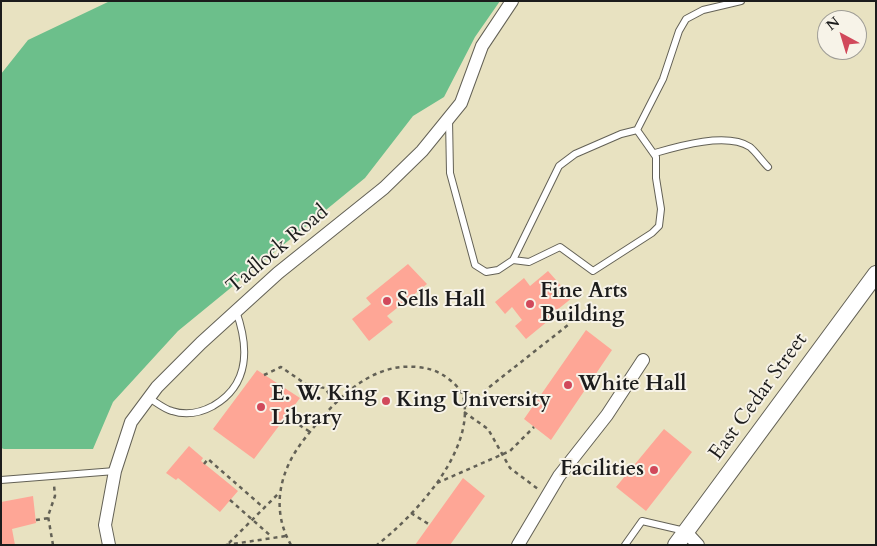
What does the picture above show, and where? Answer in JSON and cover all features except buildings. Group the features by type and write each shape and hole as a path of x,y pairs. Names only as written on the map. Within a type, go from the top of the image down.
{"street":[{"name":"Tadlock Road","path":"109,545 105,524 115,471 131,422 149,398 201,343 278,273 384,188 422,151 461,103 482,46 512,1"},
{"name":"East Cedar Street","path":"681,538 876,274"},
{"path":"518,545 559,476 607,415 643,360"},
{"path":"681,538 698,545"}],"lane":[{"path":"449,118 450,173 475,265 486,272 498,270 513,260 559,166 575,154 621,134 636,130 663,79 679,31 686,19 703,10 741,1"},
{"path":"513,260 530,262 560,247 593,271 652,233 659,226 661,209 655,153 636,130"},
{"path":"655,153 718,140 736,142 750,147 768,167"},
{"path":"149,398 172,411 192,414 225,399 237,385 244,368 243,330 236,311"},
{"path":"1,480 115,471"},
{"path":"625,545 642,521 681,538"}],"path":[{"path":"464,407 568,325"},
{"path":"290,545 278,509 280,493 289,460 310,432 335,403 365,379 403,366 436,370 447,378 464,399 462,434 454,453 435,484 411,513 377,545"},
{"path":"264,375 281,367 307,385 325,388 335,403"},
{"path":"464,412 488,430 510,468 548,495"},
{"path":"286,416 310,432"},
{"path":"435,484 510,451 534,427"},
{"path":"204,464 208,459 264,508"},
{"path":"52,476 55,496 49,518 52,545"},
{"path":"227,544 280,493"},
{"path":"230,500 272,537"},
{"path":"411,513 430,525"},
{"path":"36,520 49,518"},
{"path":"227,544 286,536"}],"green space":[{"path":"110,1 500,1 475,37 444,97 413,116 365,178 178,331 113,402 93,449 4,449 1,448 1,74 28,40"}],"place":[{"name":"Sells Hall","path":"387,301"},
{"name":"Fine Arts Building","path":"530,304"},
{"name":"White Hall","path":"568,385"},
{"name":"King University","path":"386,401"},
{"name":"E. W. King Library","path":"261,407"},
{"name":"Facilities","path":"654,470"}]}
